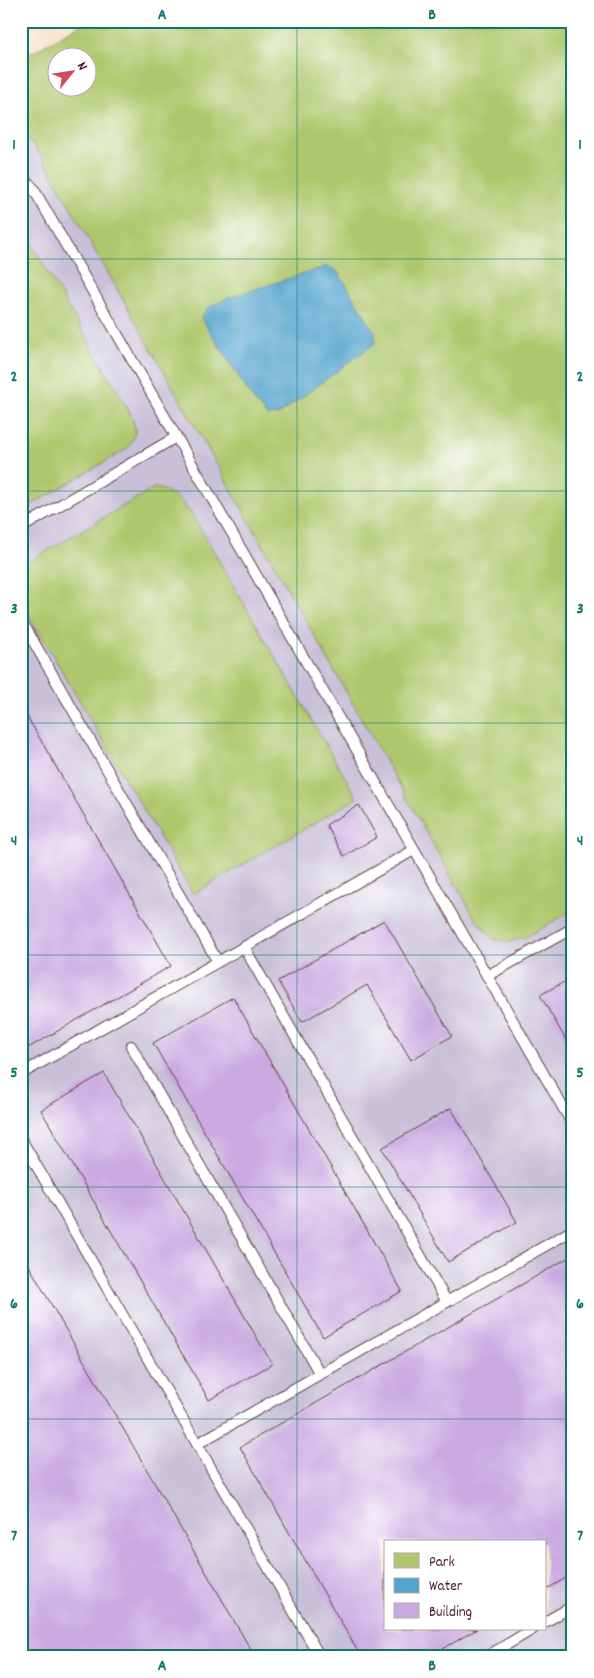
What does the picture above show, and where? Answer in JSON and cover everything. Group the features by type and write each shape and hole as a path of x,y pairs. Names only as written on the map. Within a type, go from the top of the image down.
{"lane":[{"path":"21,175 33,188 573,1124"},
{"path":"21,528 176,437"},
{"path":"21,620 218,962"},
{"path":"21,1074 414,850"},
{"path":"487,976 573,928"},
{"path":"244,947 447,1302"},
{"path":"131,1046 320,1374"},
{"path":"21,1139 320,1657"},
{"path":"197,1444 573,1230"},
{"path":"546,1621 573,1606"},
{"path":"486,1657 531,1630"}],"shaded area":[{"path":"87,21 573,21 573,1657 21,1657 21,59"}],"green space":[{"path":"87,21 573,21 573,910 526,937 509,942 493,939 476,920 42,157 30,141 21,142 21,59"},
{"path":"21,226 130,413 135,432 127,449 21,511"},
{"path":"154,488 166,491 176,497 193,516 357,798 193,894 21,601 21,570 30,561"}],"water":[{"path":"328,266 339,273 375,333 375,343 278,415 267,416 253,399 201,318 208,308 228,298"}],"building":[{"path":"21,706 171,966 21,1052"},
{"path":"359,805 377,837 344,856 326,825"},
{"path":"384,920 452,1036 411,1060 367,985 302,1022 278,981"},
{"path":"573,977 573,1052 540,995"},
{"path":"233,997 402,1291 323,1337 153,1043"},
{"path":"104,1073 272,1364 209,1400 41,1110"},
{"path":"451,1108 517,1222 448,1262 382,1148"},
{"path":"21,1252 255,1657 21,1657"},
{"path":"573,1255 573,1574 546,1589 546,1540 384,1540 384,1630 475,1630 429,1657 361,1657 240,1447"}]}
